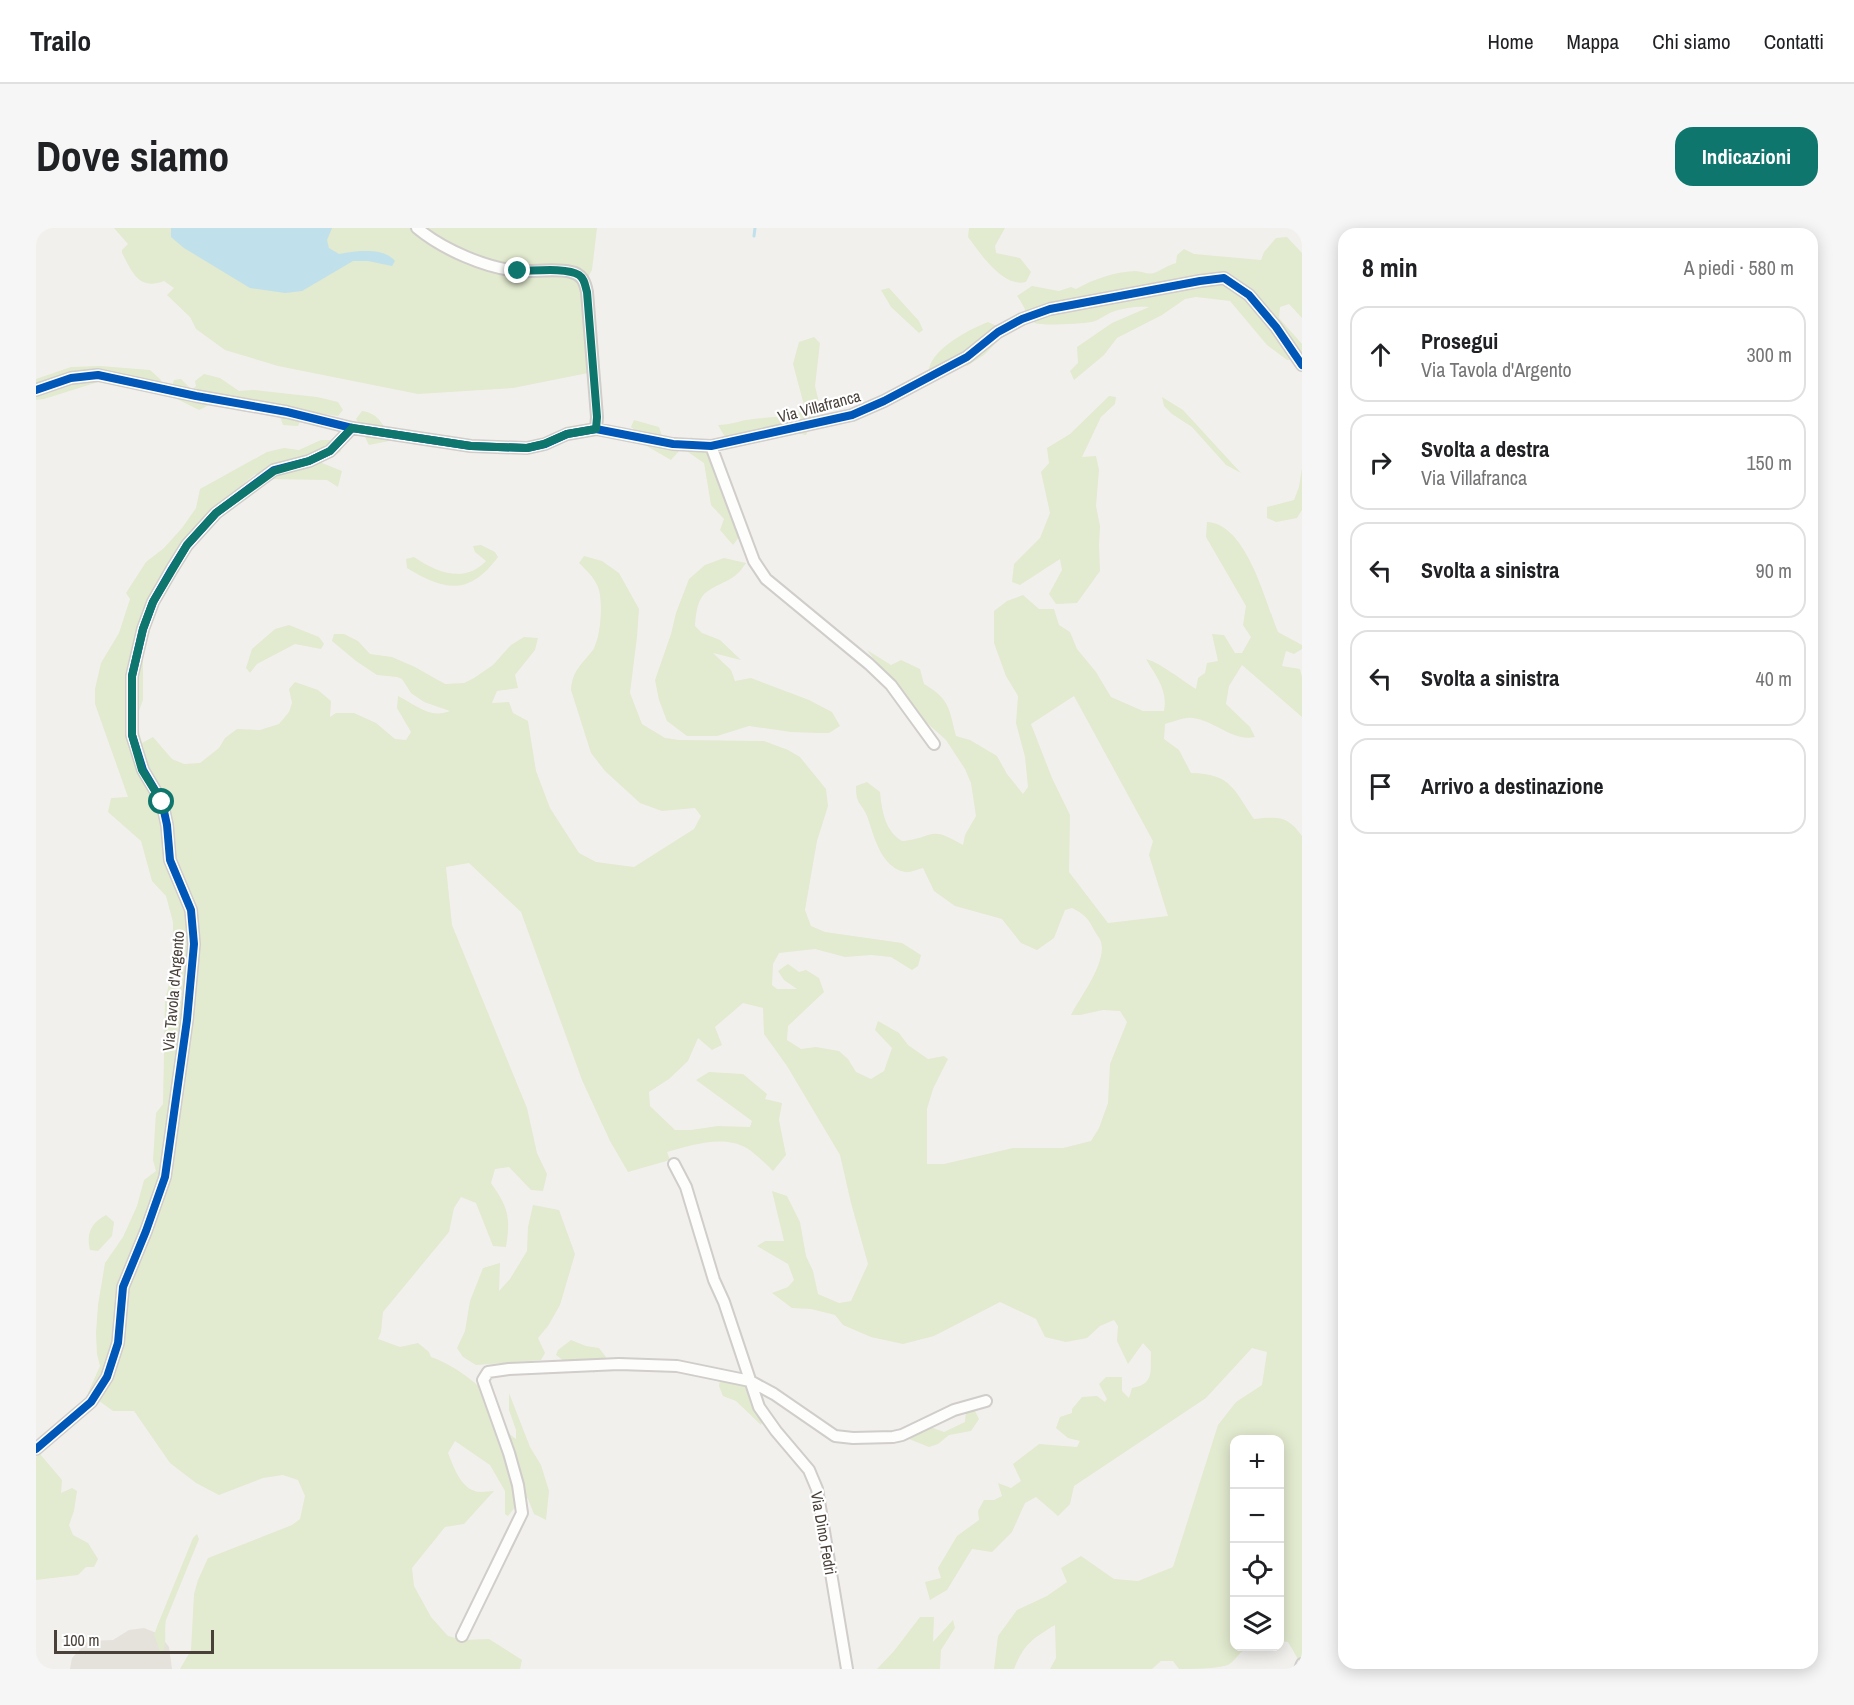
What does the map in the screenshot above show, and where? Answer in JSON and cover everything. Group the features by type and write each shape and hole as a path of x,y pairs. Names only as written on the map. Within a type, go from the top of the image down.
{"street":[{"path":"417,228 478,262 518,271 570,271 579,275 584,281 587,292 596,429"},
{"name":"Via Villafranca","path":"36,390 71,378 98,375 196,396 288,412 352,428 471,446 527,448 544,444 567,434 596,429 673,444 711,446 852,415 884,401 967,357 998,332 1022,319 1050,309 1224,278 1249,295 1276,327 1302,364"},
{"name":"Via Tavola d'Argento","path":"36,1449 91,1402 107,1377 118,1343 123,1287 165,1177 179,1077 194,944 191,910 170,860 167,825 162,802 142,770 132,735 132,676 143,629 153,602 187,545 216,513 274,471 309,461 330,451 352,428"},
{"path":"711,446 754,561 766,579 891,685 934,744"},
{"name":"Via Dino Fedri","path":"674,1164 686,1187 714,1280 724,1302 759,1407 809,1470 817,1489 847,1669"},
{"path":"462,1636 522,1513 518,1485 509,1453 483,1380 488,1372 620,1364 677,1366 750,1381 774,1394 836,1436 853,1438 902,1435 954,1410 986,1401"},
{"path":"1300,1669 1302,1664"}],"shaded area":[{"path":"144,1628 159,1634 169,1647 172,1669 70,1669 72,1658 88,1641 113,1640 129,1630"}],"green space":[{"path":"114,228 597,228 592,270 582,288 588,373 513,388 418,394 278,366 225,350 196,329 190,317 167,295 174,288 164,281 148,284 137,278 122,253 128,244"},
{"path":"969,228 1005,228 995,246 996,253 1020,258 1031,272 1026,282 1009,280 993,268 968,237"},
{"path":"1287,237 1302,253 1302,318 1289,304 1280,307 1279,318 1302,344 1302,359 1287,360 1267,345 1230,301 1196,297 1185,299 1162,315 1117,338 1104,355 1074,380 1070,371 1078,363 1077,347 1112,323 1149,307 1121,309 1091,322 1039,324 1030,318 1017,296 1032,286 1059,291 1071,287 1076,289 1112,274 1135,271 1154,273 1176,263 1177,255 1184,249 1194,254 1261,260 1264,252 1276,238"},
{"path":"889,288 919,321 923,330 919,333 891,307 881,290"},
{"path":"988,322 999,327 1002,337 984,355 967,366 961,361 932,371 929,369 937,354 953,340"},
{"path":"814,337 820,343 815,386 820,407 806,435 786,431 760,441 750,442 725,437 718,425 799,413 804,405 793,364 799,342"},
{"path":"100,366 150,370 161,380 159,389 154,393 98,382 36,400 36,379 71,367"},
{"path":"204,374 220,378 239,391 254,390 317,397 338,402 343,410 338,416 305,411 298,426 283,425 278,411 259,404 260,413 236,410 230,397 217,400 199,410 175,398 170,392 174,380 181,379 192,390 196,386 195,381"},
{"path":"1109,396 1116,397 1115,404 1101,417 1082,457 1096,456 1099,470 1096,506 1100,526 1100,571 1077,603 1056,604 1049,594 1062,570 1060,559 1020,585 1012,582 1014,564 1040,538 1050,513 1041,472 1049,463 1047,448 1070,434"},
{"path":"1162,397 1183,410 1241,473 1226,465 1192,427 1172,414 1164,406"},
{"path":"362,411 377,417 386,430 389,441 369,445 356,419"},
{"path":"634,420 659,427 663,439 679,451 671,460 645,445 638,433 631,427"},
{"path":"691,437 707,446 742,533 733,545 720,530 724,519 711,505 704,463 685,450"},
{"path":"321,440 334,440 341,451 331,458 321,458 322,463 342,471 338,487 327,480 269,479 255,474 208,514 180,549 179,572 162,576 156,583 143,619 150,632 143,657 143,700 136,719 142,743 153,737 172,759 184,764 200,763 219,748 225,738 237,729 260,730 279,724 289,712 292,703 289,689 295,682 318,690 331,701 330,717 336,713 354,713 376,723 395,739 406,740 411,732 397,708 398,696 430,712 450,711 424,702 411,693 402,679 377,675 332,641 334,634 344,634 358,641 370,654 392,657 445,684 464,683 493,665 511,645 524,637 538,638 535,650 515,675 518,688 497,691 492,703 509,702 513,713 528,721 536,771 550,808 579,853 596,862 634,867 694,829 701,816 695,808 662,811 640,803 605,771 591,753 571,690 576,673 596,644 601,617 597,585 579,563 584,556 602,561 619,573 639,609 630,693 642,724 665,738 764,741 800,757 826,789 828,806 817,841 805,910 811,926 825,932 902,943 921,955 918,966 912,970 891,957 871,955 845,957 815,949 779,953 773,964 772,985 777,989 797,989 784,980 778,971 788,964 799,972 806,970 819,978 824,992 788,1026 787,1040 801,1049 816,1047 839,1051 848,1059 856,1072 871,1079 884,1071 892,1048 875,1030 878,1021 899,1033 908,1045 928,1059 944,1056 948,1059 933,1089 927,1109 927,1164 944,1164 1013,1148 1063,1148 1091,1141 1099,1128 1108,1103 1110,1064 1127,1022 1120,1011 1103,1010 1071,1015 1097,970 1102,950 1100,939 1088,919 1080,912 1072,908 1065,910 1054,938 1037,950 1021,943 1002,919 955,906 934,891 923,868 905,872 896,869 884,857 865,811 858,800 856,786 867,782 880,792 883,813 888,826 902,841 937,834 963,845 965,835 976,816 971,783 965,769 946,740 918,715 867,650 891,665 901,660 920,669 924,684 944,700 956,736 970,740 997,756 1007,774 1023,794 1028,787 1025,757 1016,723 1018,696 1006,676 994,643 994,611 1007,601 1023,595 1039,609 1054,609 1059,625 1070,632 1077,649 1096,672 1111,697 1143,711 1164,711 1163,690 1146,659 1196,689 1198,678 1205,673 1207,663 1218,661 1212,634 1224,635 1235,653 1242,653 1251,637 1243,625 1246,606 1206,537 1207,522 1221,526 1233,536 1253,566 1278,632 1302,645 1302,649 1294,654 1286,651 1282,666 1300,669 1302,717 1242,665 1229,686 1226,704 1250,727 1255,737 1247,738 1231,734 1208,723 1189,718 1165,724 1164,739 1179,750 1191,773 1215,776 1230,785 1254,819 1270,818 1287,821 1302,836 1302,1666 1288,1642 1284,1642 1284,1435 1230,1435 1230,1651 1243,1651 1234,1660 1228,1665 1211,1668 1179,1669 1173,1661 1161,1661 1152,1669 1050,1669 1056,1658 1055,1625 1030,1643 1021,1654 1014,1669 994,1669 998,1636 1017,1610 1047,1596 1067,1582 1061,1568 1081,1556 1114,1579 1138,1581 1173,1567 1218,1425 1236,1402 1262,1385 1267,1352 1252,1348 1206,1398 1074,1486 1070,1504 1058,1516 1036,1497 1025,1503 1012,1532 992,1552 972,1549 947,1590 930,1600 925,1582 941,1578 938,1568 957,1536 979,1520 978,1511 984,1500 994,1500 1002,1496 998,1483 1011,1488 1021,1481 1013,1464 1039,1444 1077,1447 1080,1441 1068,1438 1056,1428 1060,1417 1072,1413 1072,1409 1082,1397 1097,1396 1105,1402 1107,1399 1099,1384 1106,1377 1122,1377 1122,1391 1129,1398 1132,1388 1145,1383 1150,1376 1151,1352 1143,1343 1128,1364 1117,1341 1118,1326 1114,1320 1100,1326 1087,1338 1066,1342 1045,1337 1036,1319 1000,1302 934,1336 903,1344 871,1337 843,1325 835,1315 811,1309 792,1308 772,1293 788,1287 794,1280 788,1264 757,1246 765,1241 784,1241 772,1191 787,1196 800,1222 806,1256 813,1271 818,1294 839,1303 851,1301 868,1264 840,1155 787,1066 764,1034 763,1008 743,1003 715,1027 722,1045 712,1050 698,1038 688,1061 669,1079 649,1092 650,1106 675,1130 718,1126 750,1127 752,1121 696,1080 709,1072 743,1074 767,1094 765,1099 782,1103 779,1120 786,1155 773,1171 754,1153 742,1146 710,1142 667,1152 670,1160 628,1172 610,1141 582,1080 521,912 469,863 446,867 452,925 527,1108 537,1153 547,1174 543,1191 531,1190 509,1167 495,1169 491,1183 507,1213 506,1247 493,1246 476,1203 461,1197 454,1208 449,1232 383,1312 378,1339 400,1347 418,1343 429,1352 431,1357 462,1373 488,1397 503,1425 516,1439 516,1430 509,1410 509,1393 530,1447 541,1465 549,1491 546,1520 534,1514 528,1499 519,1491 516,1506 508,1516 505,1514 505,1491 490,1465 455,1441 448,1453 461,1480 475,1491 494,1491 464,1524 445,1527 412,1568 414,1586 431,1617 448,1636 463,1640 489,1639 522,1660 520,1669 180,1669 191,1650 194,1594 208,1558 292,1525 300,1519 305,1496 298,1480 283,1475 263,1478 219,1495 196,1483 170,1463 134,1411 113,1411 88,1393 100,1366 96,1333 105,1263 123,1237 137,1206 144,1180 156,1171 153,1160 156,1113 163,1104 165,1000 173,968 173,922 166,896 152,881 141,841 108,812 111,798 128,797 95,704 95,689 101,663 119,633 130,599 126,593 146,562 164,548 182,528 196,508 200,489 267,452 284,448 299,450","holes":["1074,696 1153,841 1149,855 1168,916 1108,923 1069,872 1070,815 1052,778 1031,724"]},
{"path":"1302,468 1302,510 1297,518 1276,522 1267,518 1267,507 1294,500"},
{"path":"481,545 495,552 498,557 487,570 466,584 445,585 407,568 406,559 414,557 441,571 459,574 469,572 486,561 475,552 473,546"},
{"path":"724,558 746,563 733,577 704,594 698,607 695,626 702,633 720,640 741,660 713,653 731,670 735,681 751,678 809,700 832,712 840,726 829,733 791,732 749,726 717,736 687,736 667,721 655,680 676,613 689,579 705,565"},
{"path":"289,625 319,637 324,644 321,649 295,644 257,664 250,673 246,668 252,649 275,629"},
{"path":"533,1205 559,1210 575,1254 560,1305 538,1338 545,1353 541,1360 476,1365 463,1357 457,1348 465,1331 470,1301 483,1268 500,1263 499,1291 510,1279 527,1251 528,1227"},
{"path":"106,1215 114,1222 112,1236 98,1251 90,1250 89,1234 93,1225"},
{"path":"571,1340 599,1348 606,1357 594,1373 577,1361 568,1364 556,1355 558,1350"},
{"path":"730,1376 743,1379 751,1405 765,1416 761,1425 736,1401 723,1396 719,1386 720,1381"},
{"path":"966,1411 975,1411 979,1419 971,1431 949,1435 938,1444 929,1447 909,1439 907,1435 925,1425 944,1432 965,1422"},
{"path":"40,1454 62,1480 61,1493 72,1488 77,1491 69,1525 73,1535 88,1543 98,1559 94,1567 86,1567 78,1575 36,1580 36,1457"},
{"path":"197,1534 199,1539 166,1620 164,1648 163,1652 160,1652 154,1635 193,1538"},
{"path":"920,1617 934,1617 933,1642 953,1620 955,1628 941,1650 940,1669 877,1669 894,1651"}],"water":[{"path":"171,228 332,228 327,240 329,248 339,254 361,251 377,252 395,261 392,266 368,261 353,261 302,291 285,293 250,288 184,248 171,237"}],"waterway":[{"path":"754,236 755,228"}],"cycle path":[{"path":"36,390 71,378 98,375 287,412 352,428 471,446 527,448 545,444 567,434 596,429 673,444 711,446 852,415 884,401 967,357 998,332 1022,319 1050,309 1224,278 1249,295 1276,327 1302,365"},
{"path":"36,1449 91,1402 107,1377 118,1343 123,1287 165,1177 187,1020 194,944 191,910 170,860 167,825 162,802 143,770 132,735 132,676 143,629 153,602 187,545 216,513 274,470 309,461 330,451 352,428"}],"route":[{"path":"162,802 142,770 132,735 132,676 143,629 153,602 187,545 216,513 274,471 309,461 330,451 352,428 471,446 527,448 544,444 567,434 596,429 587,292 584,281 579,275 570,271 518,271"}]}
